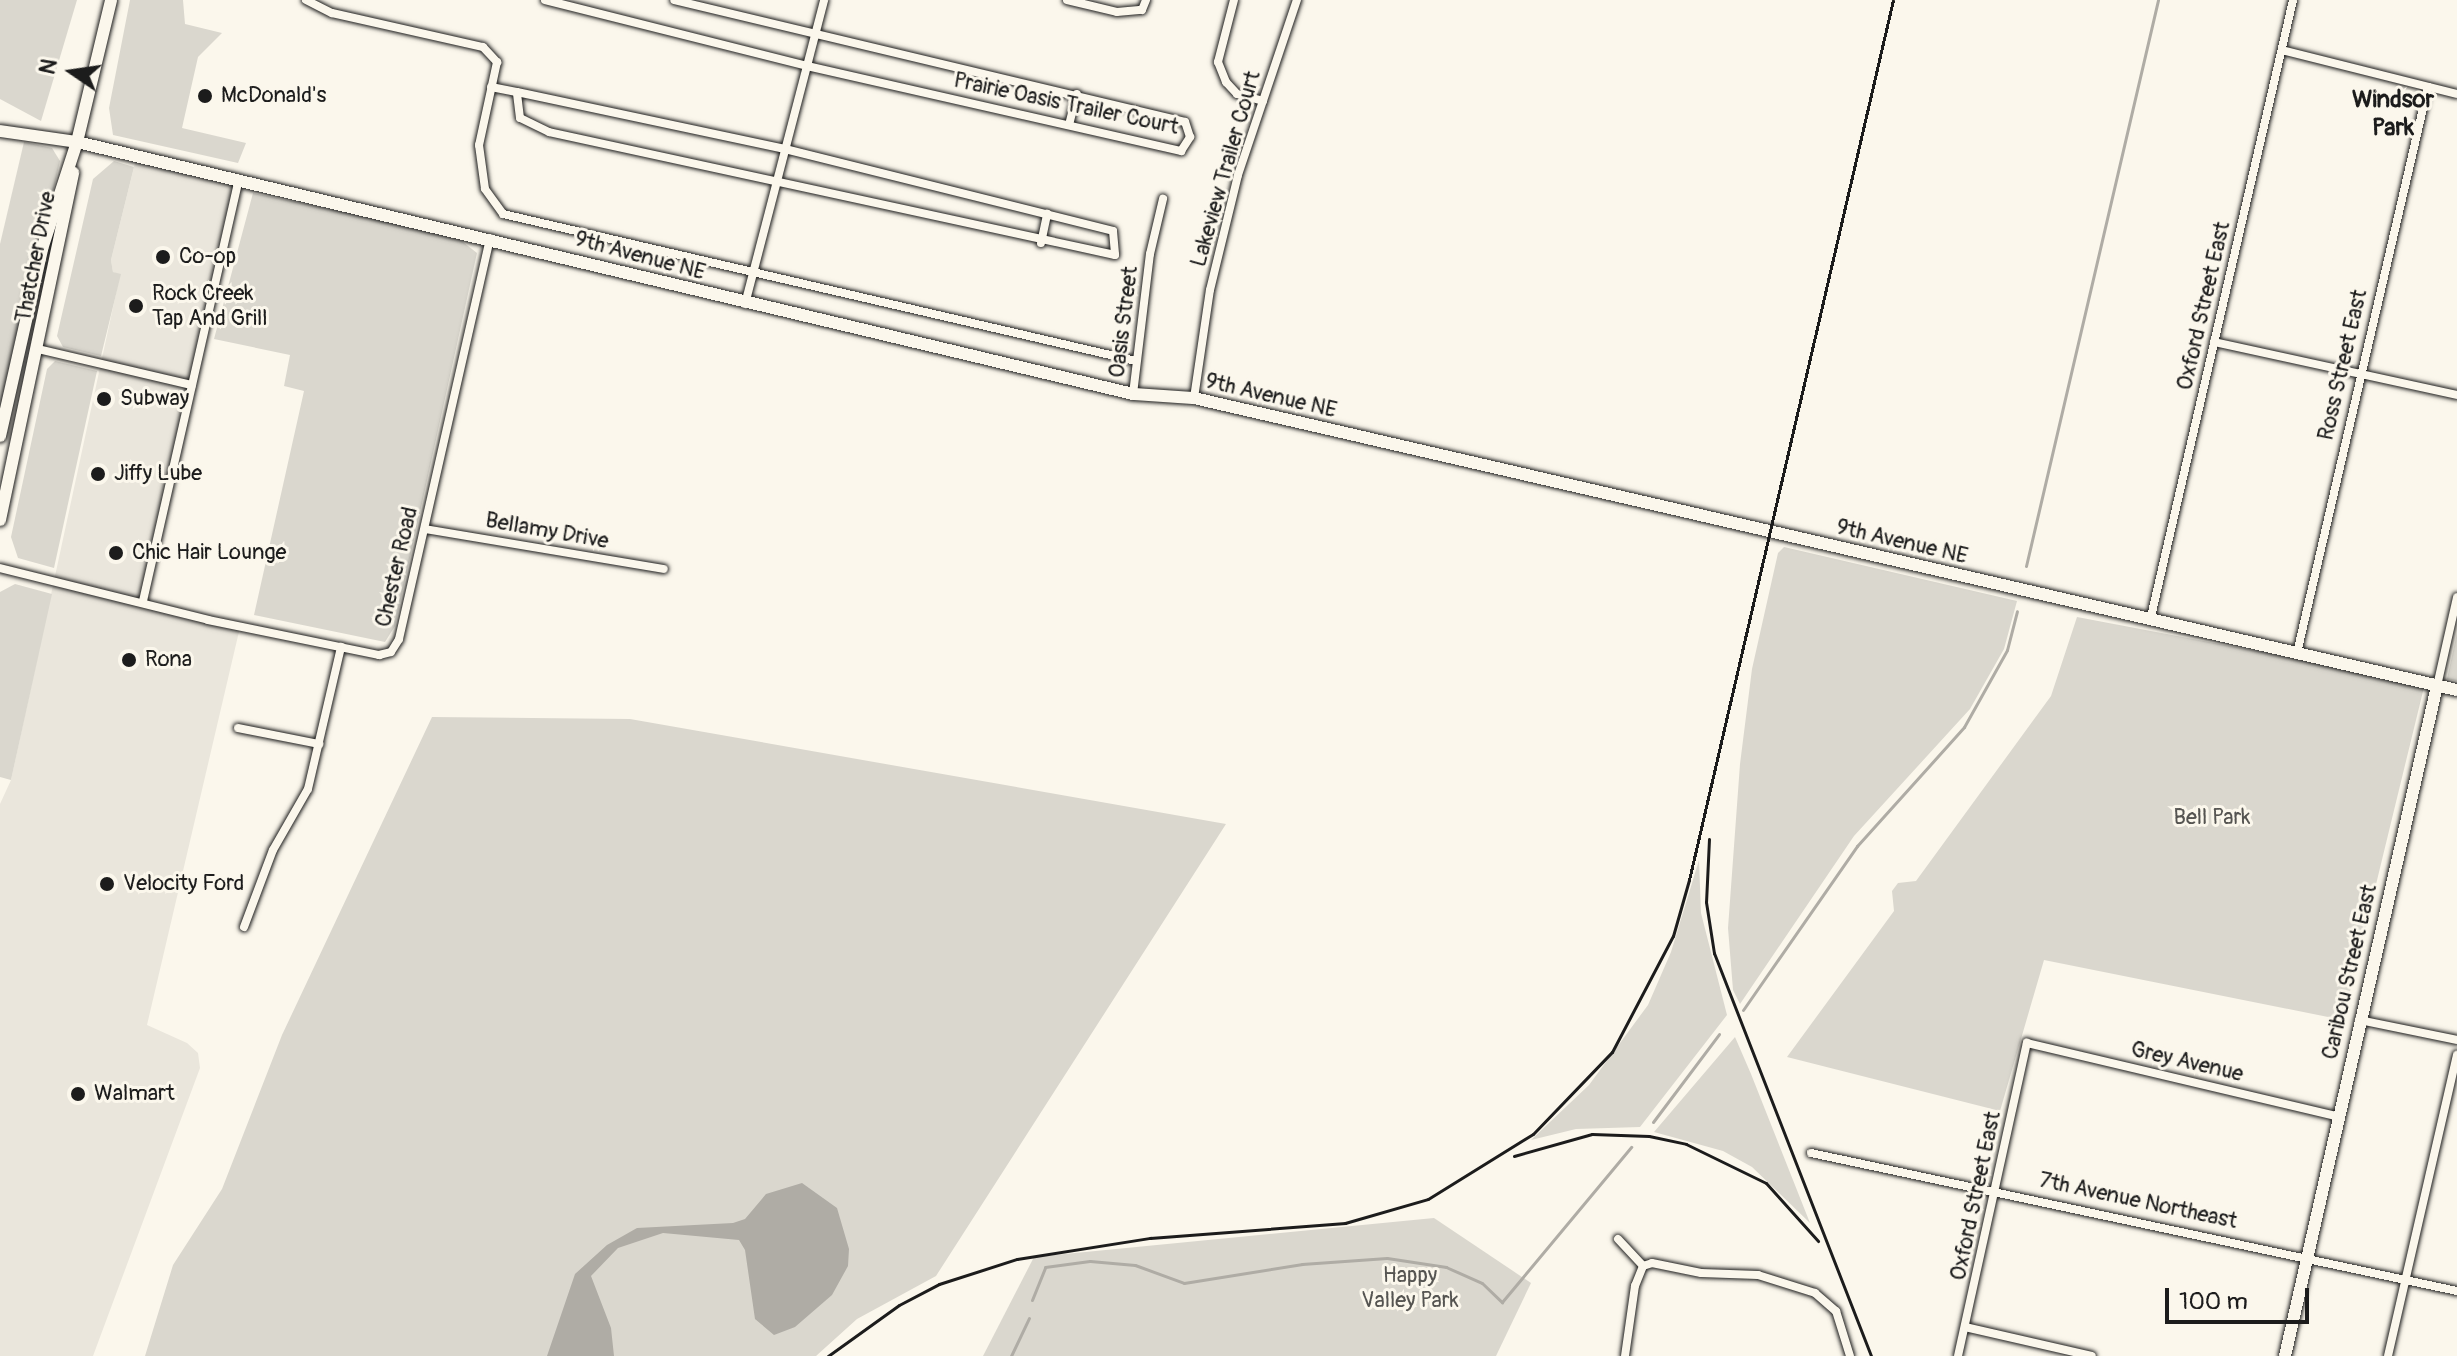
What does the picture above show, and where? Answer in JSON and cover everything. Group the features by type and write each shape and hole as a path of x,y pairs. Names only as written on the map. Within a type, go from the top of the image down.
{"street":[{"name":"Thatcher Drive","path":"0,436 42,249 77,142 111,0"},
{"path":"306,0 332,13 483,47 497,62 479,145 485,189 503,214 1136,361"},
{"name":"Prairie Oasis Trailer Court","path":"545,0 807,66 1181,151 1190,137 1185,122 674,0"},
{"path":"745,304 774,182 824,0"},
{"path":"1067,0 1142,10 1146,0"},
{"path":"1234,0 1218,62 1226,82 1237,94 1263,101"},
{"name":"Lakeview Trailer Court","path":"1194,398 1210,290 1263,101 1297,0"},
{"name":"Oxford Street East","path":"2150,621 2293,0"},
{"path":"2282,50 2457,94"},
{"path":"491,87 517,92 785,149 1113,231 1115,255 1041,243 549,132 520,118 517,92"},
{"name":"Ross Street East","path":"2297,653 2359,372 2428,87"},
{"path":"1069,125 1077,94"},
{"name":"9th Avenue NE","path":"0,131 77,142 490,237 745,304 1133,394 1194,398 2457,690"},
{"name":"Thatcher Drive","path":"0,520 67,217 77,142"},
{"path":"143,601 239,179"},
{"name":"Oasis Street","path":"1133,394 1150,254 1163,199"},
{"path":"1041,243 1047,214"},
{"name":"Chester Road","path":"0,568 341,647 379,655 391,652 399,639 490,237"},
{"path":"2214,342 2457,395"},
{"path":"38,349 192,385"},
{"name":"Bellamy Drive","path":"425,529 664,569"},
{"name":"Caribou Street East","path":"2285,1356 2457,597"},
{"path":"244,927 273,850 304,800 341,647"},
{"path":"238,728 319,744"},
{"path":"2359,1020 2457,1040"},
{"name":"Oxford Street East","path":"1958,1356 2027,1043"},
{"name":"Grey Avenue","path":"2027,1043 2339,1117"},
{"path":"2388,1356 2457,1055"},
{"name":"7th Avenue Northeast","path":"1811,1153 1994,1188 2457,1291"},
{"path":"1618,1239 1643,1266"},
{"path":"1643,1266 1652,1263 1701,1273 1758,1275 1815,1293 1836,1311 1850,1356"},
{"path":"1625,1356 1643,1266"},
{"path":"1965,1327 2092,1356"}],"shaded area":[{"path":"137,155 239,179 144,601 241,623 147,1025 187,1043 198,1053 200,1068 93,1356 0,1356 0,804 11,780 120,275 113,272 111,260"},
{"path":"802,1183 837,1208 849,1249 848,1266 832,1295 795,1327 774,1335 755,1319 745,1250 739,1240 663,1233 618,1248 591,1276 611,1328 614,1356 547,1356 575,1274 607,1245 637,1228 733,1223 745,1219 766,1194"}],"green space":[{"path":"0,0 77,0 41,121 0,99"},
{"path":"130,0 183,0 185,24 222,33 198,57 182,128 246,143 238,163 113,135 109,108"},
{"path":"24,142 52,148 60,161 0,427 0,244"},
{"path":"114,161 134,167 111,260 113,272 121,274 101,356 63,347 57,336 93,179"},
{"path":"253,193 454,235 477,253 395,626 385,642 254,615 304,391 284,386 290,355 214,339"},
{"path":"55,361 97,371 54,568 18,558 11,537 47,369"},
{"path":"1784,547 2017,601 2004,649 1970,709 1854,836 1740,1004 1733,990 1728,928 1740,764 1752,669 1778,553"},
{"path":"15,584 52,594 11,780 0,777 0,592"},
{"name":"Bell Park","path":"2077,617 2425,683 2343,1020 2044,960 2000,1111 1787,1057 1894,911 1892,891 1898,883 1916,881 2051,696"},
{"path":"2457,633 2457,681 2447,679"},
{"path":"432,717 630,719 1226,824 936,1276 857,1319 816,1356 145,1356 173,1265 222,1189 282,1035"},
{"path":"1699,860 1701,913 1727,1015 1640,1127 1576,1129 1531,1140 1589,1085 1648,1005 1671,952"},
{"path":"1735,1037 1810,1223 1752,1167 1723,1151 1654,1132"},
{"name":"Happy Valley Park","path":"1434,1218 1531,1283 1496,1356 983,1356 1034,1257"}],"waterway":[{"path":"2026,566 2158,0"},
{"path":"1743,1010 1857,846 1964,727 2007,650 2017,611"},
{"path":"1653,1122 1719,1034"},
{"path":"1032,1300 1045,1267 1090,1261 1135,1265 1184,1283 1302,1264 1387,1258 1446,1267 1482,1283 1502,1302 1631,1147"},
{"path":"1011,1356 1029,1318"}],"railway":[{"path":"828,1356 899,1305 939,1284 1017,1259 1150,1238 1345,1223 1428,1199 1533,1134 1612,1052 1673,936 1689,880 1893,0"},
{"path":"1709,839 1706,902 1714,953 1871,1356"},
{"path":"1514,1156 1592,1134 1649,1136 1686,1144 1766,1183 1818,1241"}],"place":[{"name":"McDonald's","path":"205,96"},
{"name":"Co-op","path":"163,257"},
{"name":"Rock Creek Tap And Grill","path":"136,306"},
{"name":"Subway","path":"104,399"},
{"name":"Jiffy Lube","path":"98,474"},
{"name":"Chic Hair Lounge","path":"116,553"},
{"name":"Rona","path":"129,660"},
{"name":"Velocity Ford","path":"107,884"},
{"name":"Walmart","path":"78,1094"}],"district":[{"name":"Windsor Park","path":"2393,114"}]}
